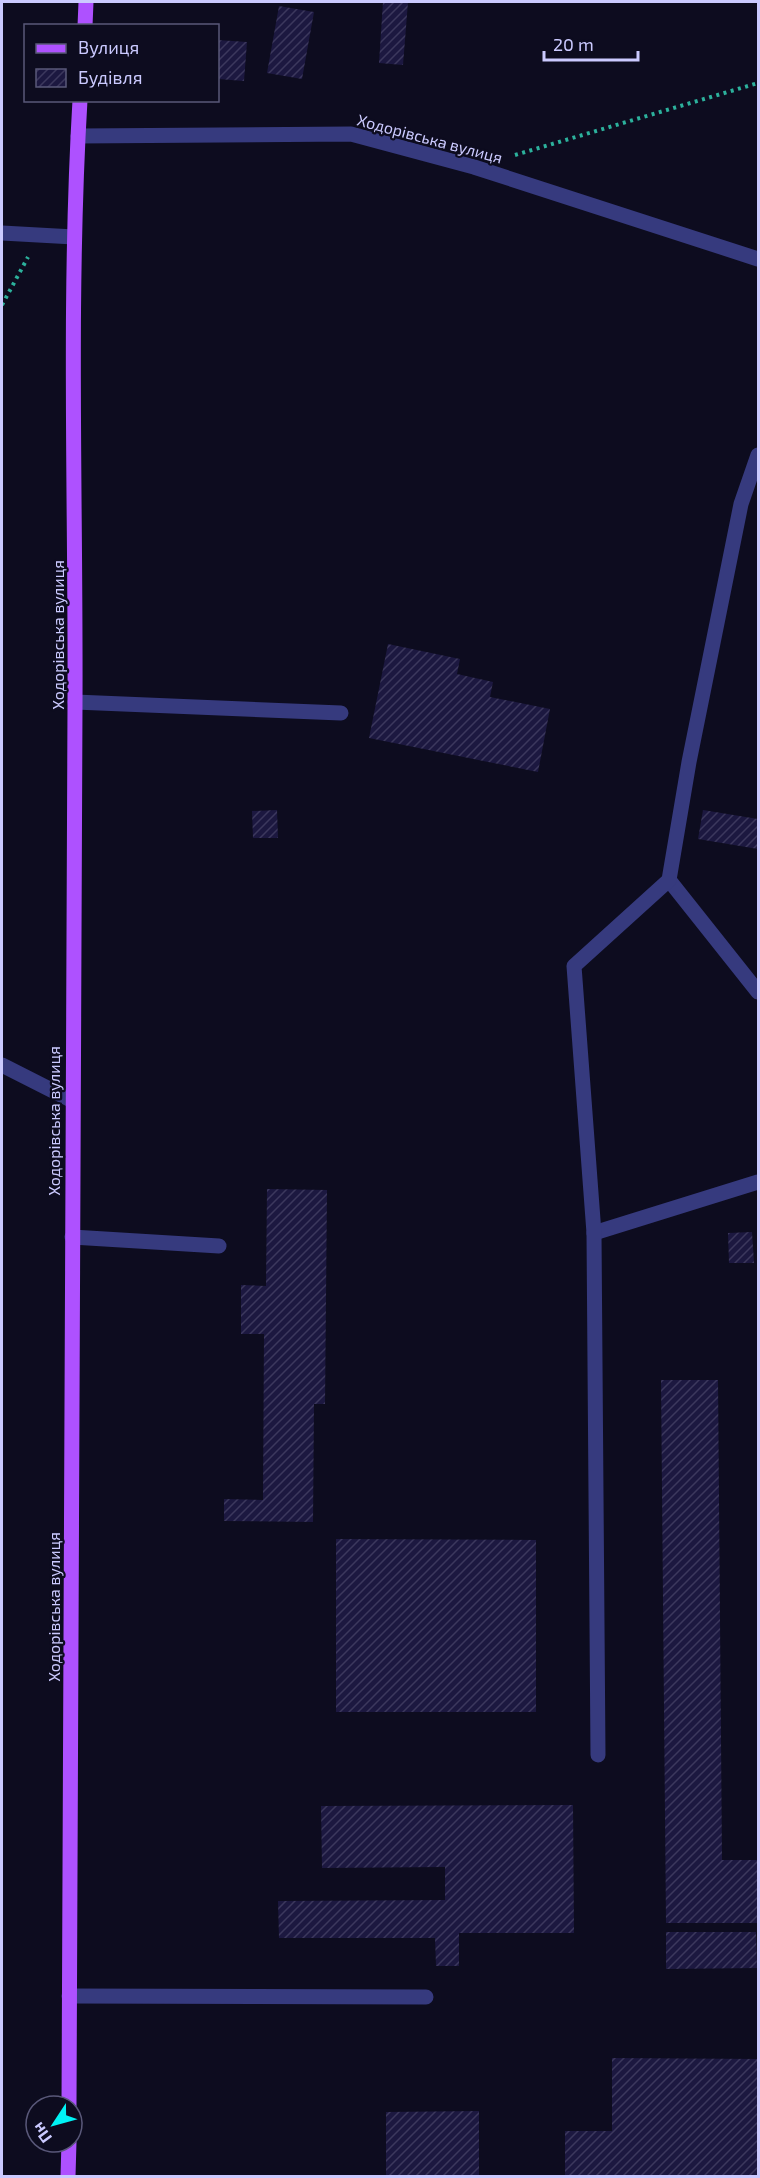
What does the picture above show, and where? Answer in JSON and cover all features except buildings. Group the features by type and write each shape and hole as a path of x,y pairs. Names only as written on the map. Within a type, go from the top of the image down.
{"main road":[{"path":"85,24 86,2"},
{"name":"Ходорівська вулиця","path":"69,2094 71,1100 75,702 74,237 80,107"},
{"path":"68,2176 69,2154"}],"street":[{"name":"Ходорівська вулиця","path":"78,136 351,134 474,167 759,260"},
{"path":"2,233 74,237"},
{"path":"598,1755 594,1233 574,966 669,880 689,762 741,504 759,455"},
{"path":"75,702 341,713"},
{"path":"669,880 759,992"},
{"path":"2,1065 71,1100"},
{"path":"594,1233 759,1182"},
{"path":"72,1237 219,1246"},
{"path":"69,1996 426,1997"}],"path":[{"path":"474,167 759,83"},
{"path":"2,305 40,235"}]}
